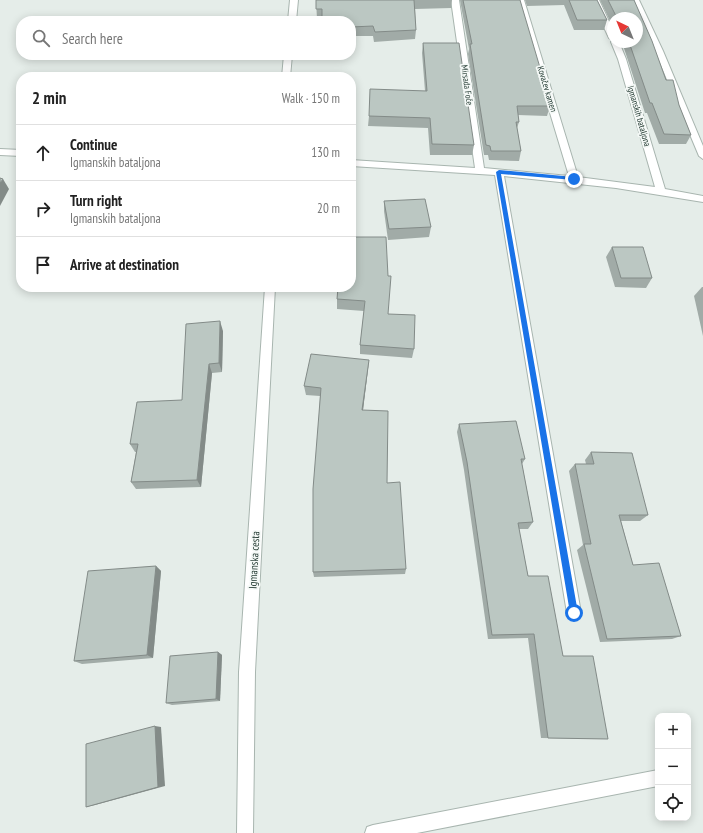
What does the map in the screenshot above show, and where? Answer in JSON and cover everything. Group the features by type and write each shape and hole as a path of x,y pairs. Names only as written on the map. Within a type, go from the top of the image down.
{"street":[{"path":"292,16 294,0"},
{"name":"Mirsada Foče","path":"455,0 480,170"},
{"name":"Kovačev kamen","path":"520,0 574,179"},
{"path":"595,0 607,25"},
{"path":"635,0 659,51 703,156"},
{"name":"Igmanskih bataljona","path":"617,48 661,191"},
{"path":"286,72 288,60"},
{"path":"0,152 16,153"},
{"path":"356,163 480,170 574,179 661,191 703,199"},
{"path":"499,172 574,613"},
{"name":"Igmanska cesta","path":"245,833 247,672 270,292"},
{"path":"373,833 655,779"}],"building":[{"path":"316,0 414,0 416,30 375,32 373,26 356,27 356,16 322,16 322,9 316,9"},
{"path":"463,0 520,0 550,106 517,106 519,122 516,122 521,151 491,151 490,146 486,145 470,44 472,44"},
{"path":"569,0 597,0 607,20 577,20"},
{"path":"608,0 634,0 639,12 614,12"},
{"path":"643,20 666,80 673,80 679,105 691,135 664,134 652,103 650,103 631,48 643,48"},
{"path":"423,43 459,43 474,145 432,144 430,118 369,116 370,89 427,91"},
{"path":"425,199 431,227 389,229 384,201"},
{"path":"356,237 386,237 388,276 391,276 388,314 415,315 414,349 360,345 365,301 337,299 338,292 356,292"},
{"path":"612,247 643,247 652,278 621,278"},
{"path":"220,321 219,363 209,364 197,480 131,482 138,444 130,444 137,402 182,400 186,324"},
{"path":"311,354 369,360 362,410 388,411 387,483 400,482 406,569 313,572 313,489 321,388 304,386"},
{"path":"516,421 525,459 521,459 533,522 518,523 528,576 548,576 563,656 593,656 608,739 548,738 534,634 492,635 467,462 459,424"},
{"path":"591,452 632,453 648,515 619,515 633,565 659,563 681,636 607,639 584,544 591,544 575,464 594,464"},
{"path":"156,566 147,655 74,661 88,571"},
{"path":"218,652 216,699 166,703 170,656"},
{"path":"155,726 158,787 86,807 86,744"}],"route":[{"path":"574,179 499,172 574,613"}]}
